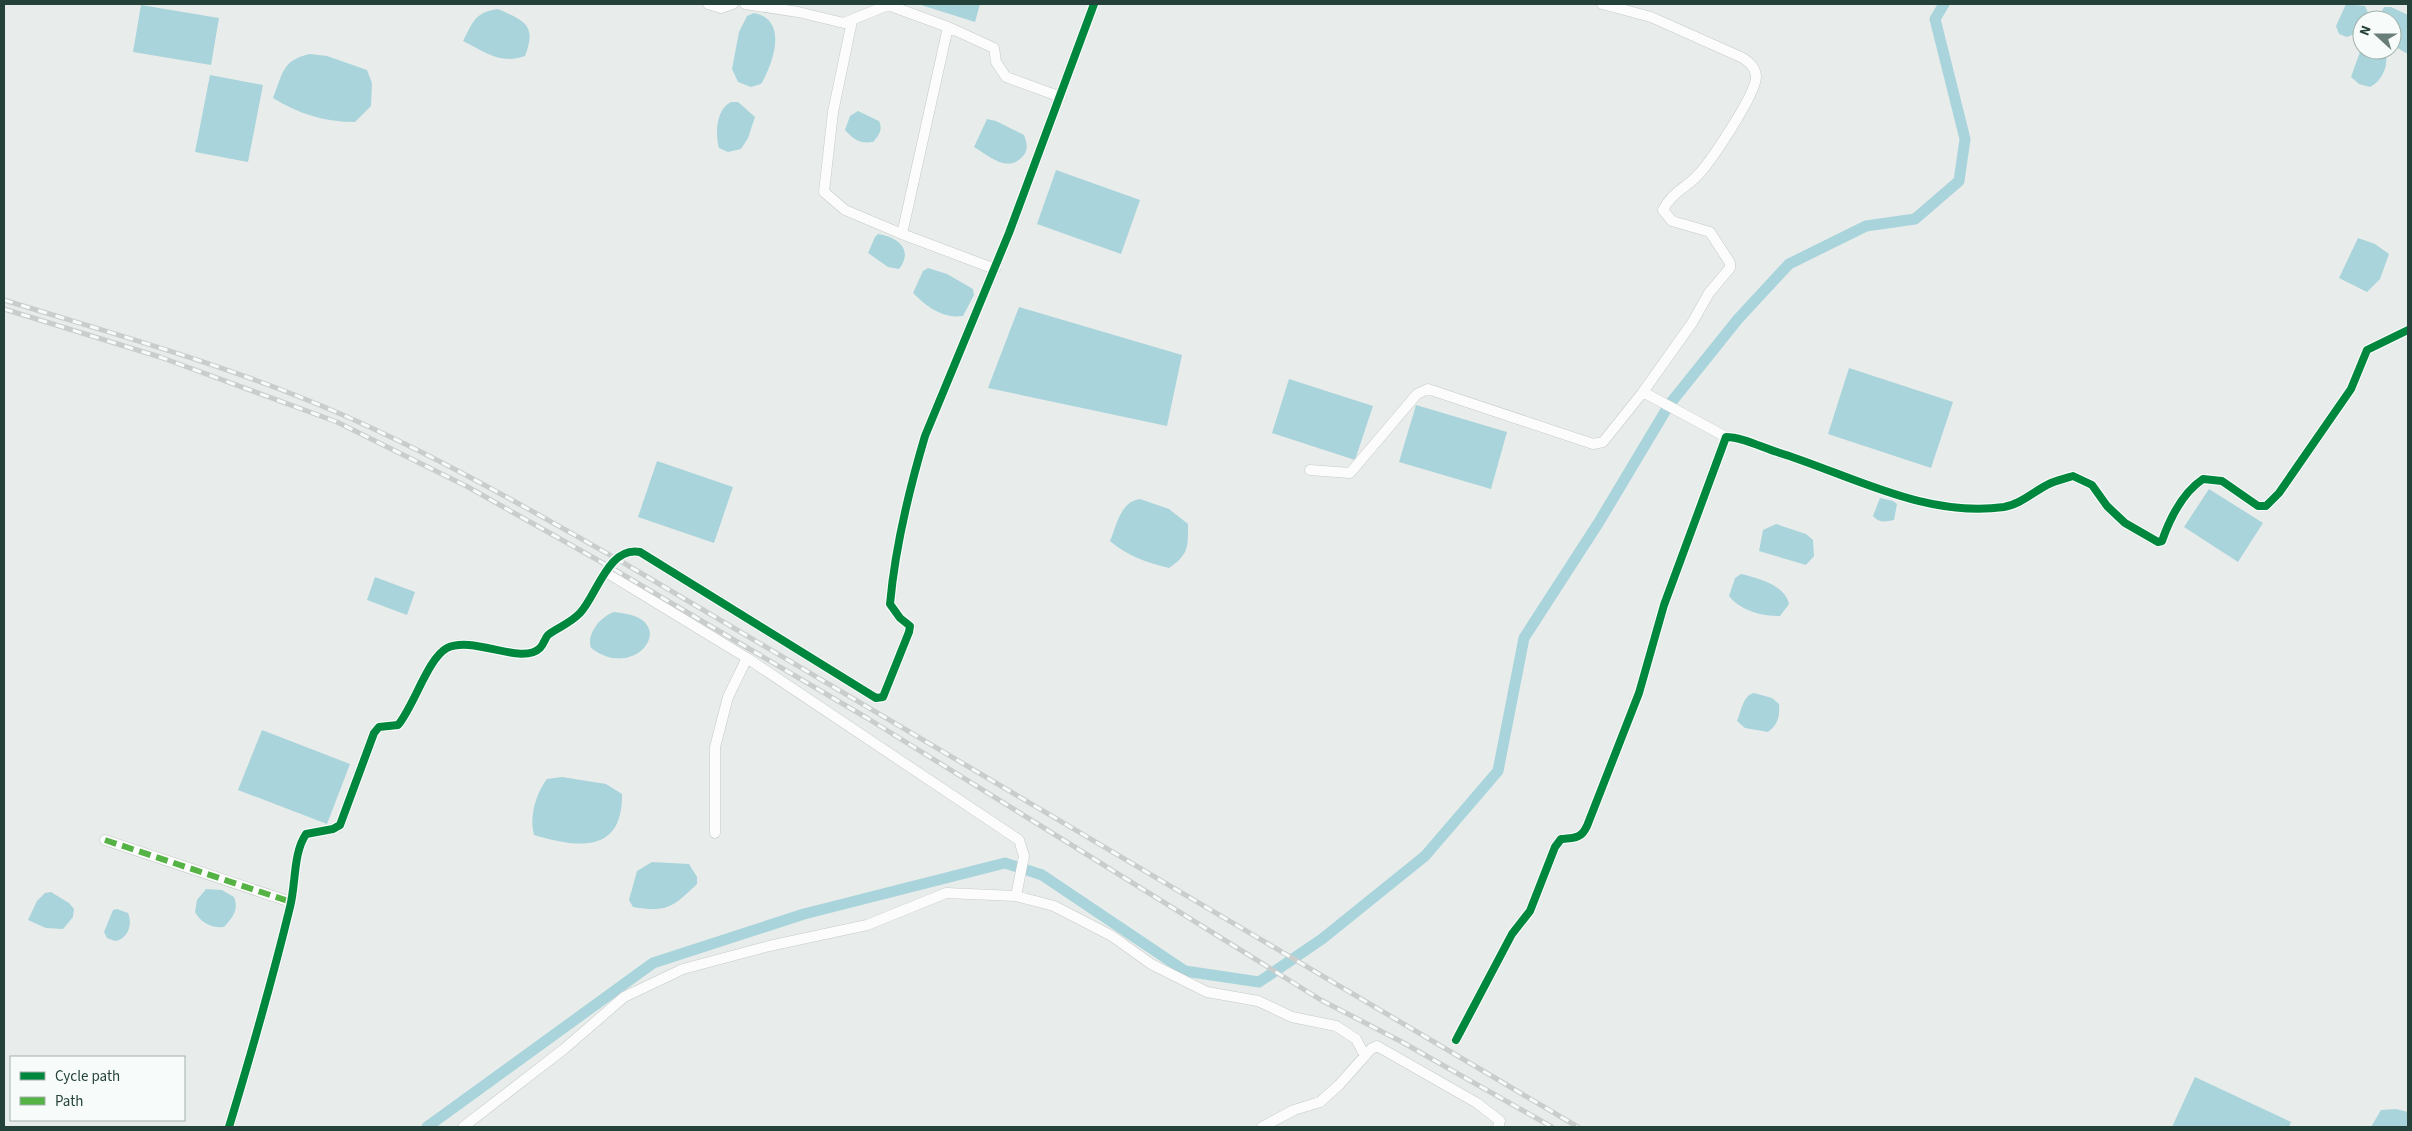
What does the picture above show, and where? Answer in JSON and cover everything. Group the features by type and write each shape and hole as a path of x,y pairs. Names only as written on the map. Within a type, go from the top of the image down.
{"street":[{"path":"708,4 722,8 733,4"},
{"path":"745,4 798,12 844,23 888,5 948,27 994,48 996,62 1006,77 1061,96"},
{"path":"229,1127 265,1011 291,902 300,842 306,834 332,829 340,825 374,733 379,727 398,725 405,716 432,664 446,649 457,644 482,646 518,654 532,653 540,648 548,635 567,625 581,612 606,572 623,552 640,552 876,698 882,697 910,626 900,618 890,604 893,579 915,469 925,436 967,330 995,269 1094,4"},
{"path":"1310,470 1350,472 1417,394 1428,389 1593,444 1604,442 1646,393 1709,293 1730,268 1730,263 1710,232 1672,221 1664,210 1667,202 1677,191 1696,178 1737,118 1752,93 1756,77 1753,66 1743,58 1651,17 1602,4"},
{"path":"852,21 833,112 824,192 845,210 995,269"},
{"path":"902,234 948,27"},
{"path":"1646,393 1675,411 1726,437 1808,461 1896,496 1938,506 1970,509 2004,507 2016,504 2051,483 2073,476 2092,485 2107,506 2125,523 2158,542 2162,541 2168,525 2190,488 2203,479 2222,481 2258,506 2266,506 2279,493 2351,389 2368,350 2408,330"},
{"path":"1456,1040 1512,934 1530,911 1555,847 1561,840 1578,838 1583,834 1639,693 1664,605 1726,437"},
{"path":"606,572 748,658 1019,840 1024,856 1016,896"},
{"path":"715,833 714,747 728,697 748,658"},
{"path":"105,840 291,902"},
{"path":"463,1127 564,1049 624,997 683,969 769,946 867,925 946,893 1016,896 1054,906 1112,936 1151,964 1207,992 1258,1002 1292,1017 1336,1026 1356,1039 1365,1056"},
{"path":"1262,1127 1294,1110 1320,1102 1377,1046 1477,1103 1500,1121 1498,1127"}],"water":[{"path":"918,4 980,4 975,22"},
{"path":"2346,4 2365,6 2367,10 2352,10 2352,35 2347,37 2339,34 2336,26"},
{"path":"141,5 219,18 211,65 133,52"},
{"path":"2384,7 2391,7 2397,10 2382,10"},
{"path":"498,9 526,25 530,37 525,56 508,59 501,58 486,53 463,41 472,23 479,15"},
{"path":"2402,12 2408,15 2408,54 2402,51"},
{"path":"754,13 765,17 772,24 775,33 775,44 770,65 761,84 751,87 738,82 732,69 739,32 747,16"},
{"path":"310,54 327,56 367,70 372,83 371,106 355,122 344,122 312,116 293,109 273,98 282,75 289,64"},
{"path":"2357,60 2386,60 2381,77 2370,87 2359,84 2351,77"},
{"path":"210,75 263,85 248,162 195,152"},
{"path":"731,102 738,102 755,117 748,138 741,149 728,152 719,148 717,129 722,110"},
{"path":"858,111 879,121 880,132 873,142 858,140 845,130 850,116"},
{"path":"987,119 996,121 1024,135 1027,146 1026,152 1016,162 1004,163 998,161 974,147"},
{"path":"1056,170 1140,200 1121,254 1037,224"},
{"path":"878,234 892,238 902,246 905,256 899,269 888,267 868,253"},
{"path":"2358,238 2375,244 2389,254 2380,279 2367,292 2339,278"},
{"path":"928,268 947,274 973,289 974,295 963,316 942,314 924,303 913,293 923,271"},
{"path":"1019,307 1182,355 1167,426 988,388"},
{"path":"1849,368 1953,402 1931,468 1828,434"},
{"path":"1289,379 1373,406 1355,460 1272,433"},
{"path":"1416,405 1507,432 1491,489 1399,462"},
{"path":"657,461 733,487 714,543 638,517"},
{"path":"2209,489 2263,523 2238,562 2184,527"},
{"path":"1880,498 1897,504 1894,520 1882,521 1873,516"},
{"path":"1140,499 1169,509 1188,524 1188,539 1184,554 1169,568 1138,558 1123,551 1110,541 1117,521 1124,509 1133,501"},
{"path":"1776,524 1806,534 1813,540 1814,556 1806,565 1759,551 1763,530"},
{"path":"1741,574 1770,583 1782,592 1789,604 1780,616 1752,612 1729,596 1735,578"},
{"path":"375,577 415,592 407,615 367,600"},
{"path":"614,612 637,617 646,624 650,633 648,642 642,650 632,656 620,658 606,656 591,648 591,637 596,626 604,617"},
{"path":"1754,693 1772,698 1779,704 1778,720 1768,732 1745,728 1737,721 1745,700 1750,694"},
{"path":"262,730 350,764 327,824 238,790"},
{"path":"562,777 606,784 622,794 620,814 615,828 606,837 594,842 581,844 566,843 534,835 533,813 540,791 547,779"},
{"path":"652,862 689,864 697,877 697,884 682,898 669,906 654,909 633,907 629,900 637,871"},
{"path":"206,889 222,890 234,897 236,906 234,913 224,927 215,927 207,924 195,912 197,900"},
{"path":"51,892 69,903 74,909 73,917 63,929 46,928 28,920 37,901 45,893"},
{"path":"117,909 128,913 130,926 123,937 115,941 107,938 104,932 113,910"},
{"path":"2195,1077 2291,1122 2289,1127 2172,1127"},
{"path":"2396,1109 2408,1112 2408,1127 2371,1127 2381,1110"}],"waterway":[{"path":"427,1127 653,963 804,914 1005,863 1042,875 1185,971 1259,982 1322,939 1425,856 1498,771 1524,638 1599,522 1669,405 1738,319 1789,264 1866,226 1915,219 1959,181 1965,139 1935,19 1944,4"}],"railway":[{"path":"4,300 175,353 260,382 343,415 448,466 617,559 1578,1127"},
{"path":"4,309 160,357 337,422 468,487 610,567 867,718 1321,1000 1402,1042 1552,1127"}],"marked path":[{"path":"105,840 291,902"}],"cycle path":[{"path":"229,1127 283,935 302,842 306,834 333,829 340,825 374,733 379,727 398,725 427,672 440,653 447,648 458,645 470,645 522,654 532,653 543,645 548,635 580,613 611,564 620,556 629,552 640,552 876,698 883,697 910,626 900,618 890,604 903,519 925,436 1009,233 1094,4"},
{"path":"1456,1040 1512,934 1530,911 1555,847 1561,839 1580,836 1587,826 1639,693 1664,605 1726,437 1752,443 1888,492 1945,506 1974,509 2004,507 2023,500 2051,483 2073,476 2092,485 2107,506 2125,523 2158,542 2162,541 2173,515 2183,499 2203,479 2222,481 2258,506 2266,506 2279,493 2351,389 2367,350 2408,330"}]}
